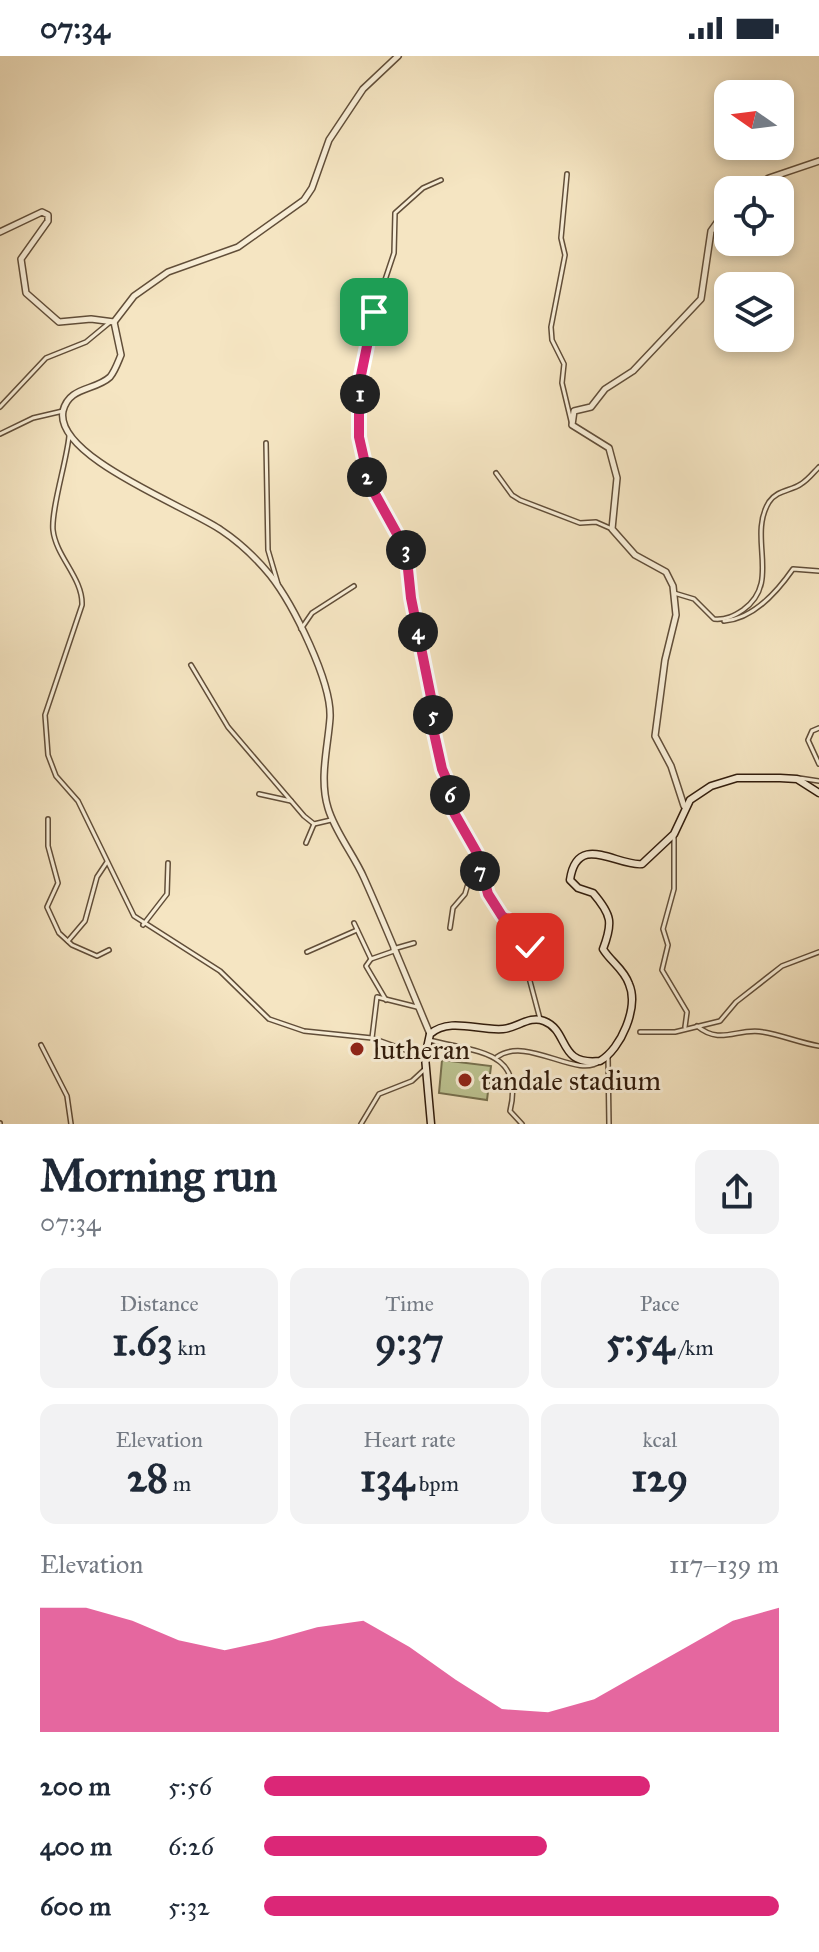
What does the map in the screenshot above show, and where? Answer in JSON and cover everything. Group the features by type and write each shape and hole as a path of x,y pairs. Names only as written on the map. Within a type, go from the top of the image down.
{"main road":[{"path":"431,1124 425,1057 428,1036 444,1026 503,1029 540,1019 552,1024 563,1046 577,1059 600,1061 608,1057 627,1023 632,995 624,975 603,949 611,934 611,922 593,893 574,886 571,874 580,859 589,854 614,856 642,864 674,834 684,806 695,795 737,778 797,779 819,793"}],"street":[{"path":"0,407 46,358 86,342 112,321 134,296 168,272 238,247 304,200 312,188 323,150 337,127 363,89 398,56"},
{"path":"775,176 819,161"},
{"path":"567,174 561,238 565,255 551,327 552,340 564,364 562,383 572,425 609,448 617,478 612,529"},
{"path":"441,180 423,188 395,213 394,253 370,325 359,385 359,437 370,485 406,550 411,598 433,707 432,724 442,769 450,787 449,802 477,853 488,894 502,916 522,928 530,947 532,957 527,970 540,1019"},
{"path":"0,232 34,215 48,215 48,221 21,259 26,293 59,322 112,321"},
{"path":"572,425 574,411 591,407 605,389 640,365 657,342 701,299 714,227"},
{"path":"112,321 122,348 115,370 102,382 75,392 63,411 64,424 103,466 222,531 253,556 281,591"},
{"path":"0,434 33,418 63,411"},
{"path":"70,433 53,531 66,568 80,588 82,605 44,723 50,766 78,801 134,916 143,925 220,971 269,1019 304,1031 372,1038 425,1057"},
{"path":"266,443 268,550 281,591 329,689 325,790 328,809 363,875 428,1036 497,1057 509,1069 514,1092 510,1111 522,1124"},
{"path":"720,620 748,606 762,587 760,535 768,503 774,496 800,485 819,467"},
{"path":"496,473 512,495 520,500 580,523 596,522 612,529 635,555 666,572 674,593 676,615 665,660 655,736 671,766 684,806"},
{"path":"674,593 694,599 709,616 734,620 773,594 793,569 819,571"},
{"path":"301,629 312,613 354,586"},
{"path":"191,665 228,727 314,824"},
{"path":"819,728 812,731 808,740 819,764"},
{"path":"797,779 819,780"},
{"path":"259,794 291,801"},
{"path":"48,819 48,846 58,883 47,907 59,933 97,956 109,950"},
{"path":"314,824 334,820"},
{"path":"306,843 314,824"},
{"path":"674,834 674,889 663,929 668,945 662,970 687,1012 685,1027"},
{"path":"450,928 453,908 465,894 477,853"},
{"path":"68,941 85,921 97,877 107,862"},
{"path":"143,925 167,894 168,863"},
{"path":"354,923 371,959"},
{"path":"307,952 357,930"},
{"path":"386,1000 366,966 371,959 414,943"},
{"path":"640,1032 675,1032 685,1027 720,1021 736,1002 782,966 819,952"},
{"path":"372,1038 377,997 418,1007"},
{"path":"697,1026 712,1036 730,1037 761,1031 819,1046"},
{"path":"41,1045 67,1096 71,1124"},
{"path":"497,1057 512,1052 536,1052 577,1065 591,1066 600,1061"},
{"path":"608,1057 609,1124"},
{"path":"361,1124 379,1094 412,1081 425,1069"}],"green space":[{"name":"tandale stadium","path":"442,1060 491,1066 487,1100 439,1093"}],"place":[{"name":"lutheran","path":"357,1049"},
{"name":"tandale stadium","path":"465,1080"}],"route":[{"path":"374,312 359,385 359,437 365,472 403,539 406,550 411,598 429,679 432,724 442,769 450,787 449,802 477,853 488,894 502,916 522,928 530,947"}]}
